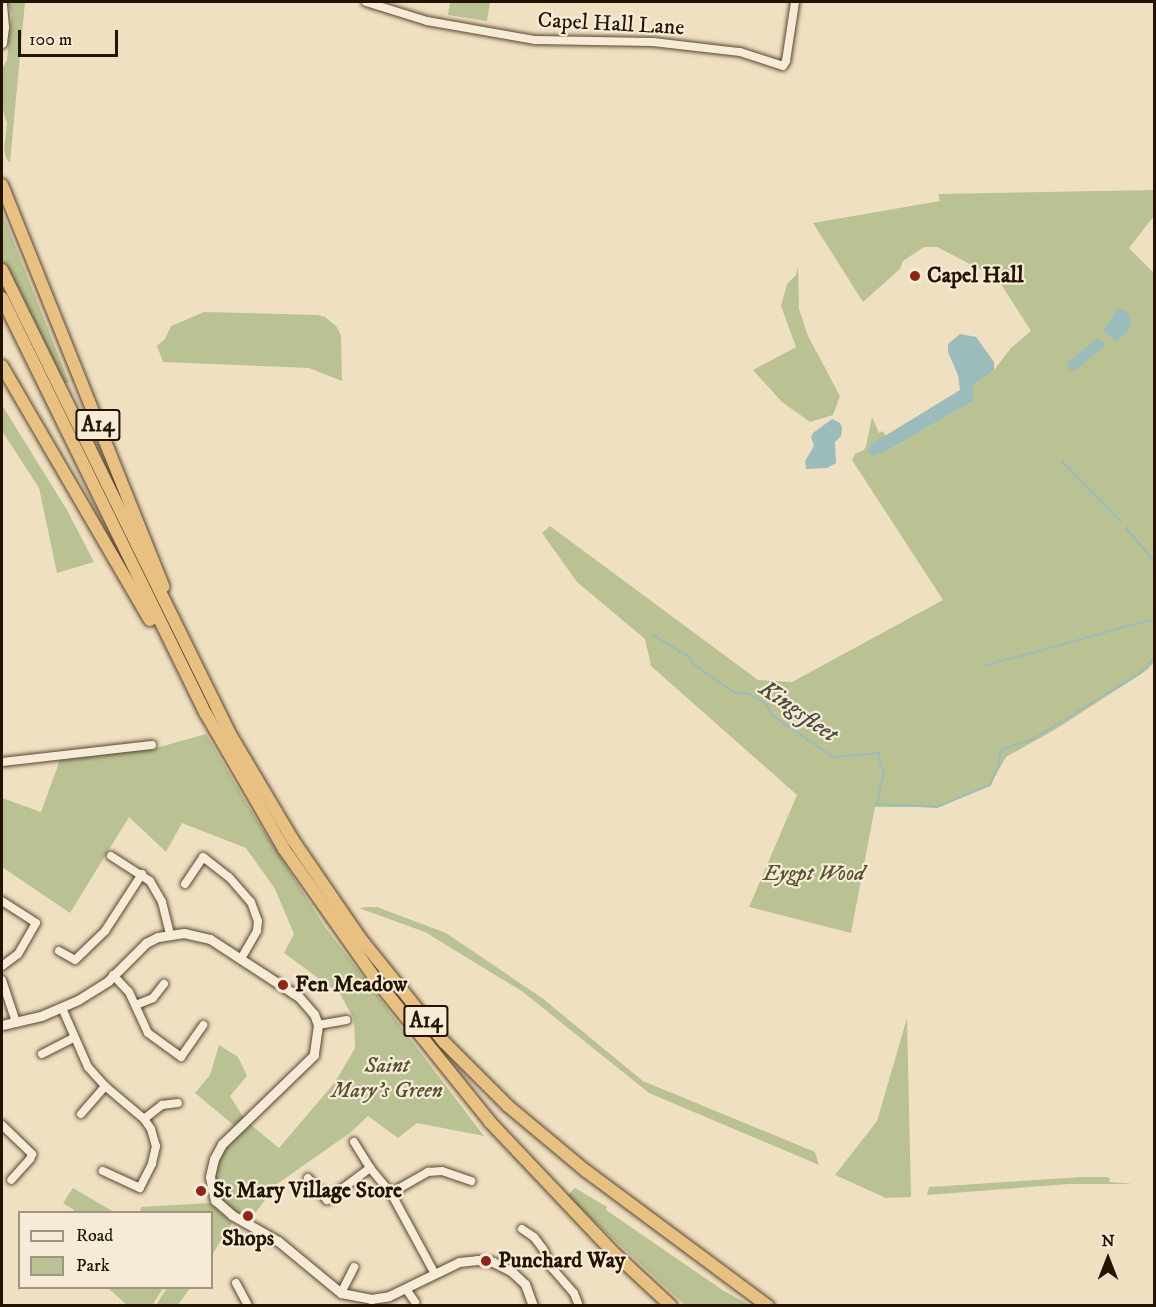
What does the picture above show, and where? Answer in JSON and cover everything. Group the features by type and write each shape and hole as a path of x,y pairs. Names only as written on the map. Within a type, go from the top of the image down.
{"highway":[{"name":"A14","path":"2,185 166,591 172,618"},
{"name":"A14","path":"2,270 172,618 212,713"},
{"name":"A14","path":"2,298 175,656"},
{"name":"A14","path":"2,366 159,636 175,656 333,902 387,974 444,1042 508,1106 555,1147 768,1305"},
{"name":"A14","path":"225,736 249,793 297,869 413,1029 529,1165 614,1253 671,1305"}],"street":[{"path":"2,2 4,27 2,43"},
{"name":"Capel Hall Lane","path":"366,2 427,21 535,40 653,42 740,52 783,66 786,61 795,2"},
{"path":"2,762 152,745"},
{"path":"111,856 142,874 157,889 170,933"},
{"path":"186,884 203,857 229,878 251,902 258,921 257,931 242,959"},
{"path":"60,951 75,960 105,931 142,874"},
{"path":"2,901 36,923 18,954 2,966"},
{"path":"2,1025 62,1008 93,992 146,943 170,933 198,935 242,959 299,997 314,1014 318,1026 314,1055 222,1144 211,1168 210,1188 221,1207 278,1241 341,1293 371,1299 390,1296 459,1262 477,1260 494,1262 511,1271 525,1284 533,1305"},
{"path":"113,975 136,1005 148,1033 181,1057 203,1025"},
{"path":"2,980 16,1022"},
{"path":"136,1005 153,999 164,984"},
{"path":"62,1008 88,1067 105,1086 144,1119 151,1129 156,1146 152,1164 140,1188 103,1171"},
{"path":"318,1026 347,1020"},
{"path":"42,1054 74,1038"},
{"path":"81,1114 105,1086"},
{"path":"144,1119 162,1105 178,1103"},
{"path":"2,1125 32,1154 11,1180"},
{"path":"354,1142 370,1168 391,1193 435,1274"},
{"path":"308,1178 327,1200 370,1168"},
{"path":"391,1193 429,1172 442,1171 471,1181"},
{"path":"522,1229 534,1237 543,1249 552,1268 574,1293 579,1305"},
{"path":"341,1293 354,1267"},
{"path":"236,1283 248,1305"},
{"path":"406,1289 415,1302"}],"green space":[{"path":"8,2 25,2 10,163 4,150 7,123 2,108 2,69 7,60 12,14"},
{"path":"450,2 490,2 487,21 448,15"},
{"name":"Eygpt Wood","path":"1154,190 1154,216 1129,248 1154,273 1154,662 1147,670 1056,729 1006,757 990,785 937,807 875,807 851,933 749,907 797,795 651,666 645,639 577,582 542,533 550,526 758,680 792,682 943,600 852,460 855,454 864,450 866,446 872,417 879,433 883,431 886,437 870,445 887,451 973,401 973,385 994,370 1011,348 1031,331 997,278 937,247 924,247 903,261 900,269 863,302 813,223 940,201 938,194"},
{"path":"2,212 69,382 60,386 2,266"},
{"path":"798,266 799,309 808,336 840,396 833,415 810,422 782,402 753,370 796,347 781,306 787,284 796,275"},
{"path":"204,312 325,317 336,326 341,335 342,381 309,368 163,362 157,346 165,339 171,326"},
{"path":"2,405 67,510 94,562 57,573 39,488 2,431"},
{"name":"Saint Mary's Green","path":"206,734 247,804 325,927 484,1136 417,1123 398,1138 368,1116 350,1133 277,1184 247,1224 221,1207 211,1168 237,1128 195,1093 210,1075 219,1045 238,1057 247,1076 230,1096 245,1120 279,1148 335,1082 355,1048 354,1019 340,994 284,953 294,934 275,889 246,848 182,823 166,852 129,817 70,913 2,867 2,798 41,812 61,757 156,748"},
{"path":"377,907 446,933 542,998 643,1081 815,1152 819,1165 649,1093 523,992 425,932 359,908"},
{"path":"907,1018 911,1197 886,1198 835,1175 877,1121"},
{"path":"1106,1177 1110,1178 1109,1182 1133,1184 1069,1184 927,1195 929,1187"},
{"path":"73,1188 112,1211 74,1211 63,1203"},
{"path":"575,1188 607,1207 606,1210 724,1291 750,1305 685,1305 567,1196"},
{"path":"210,1203 232,1223 213,1253 213,1211 140,1211 141,1207"},
{"path":"109,1289 162,1289 152,1306 127,1305"},
{"path":"166,1289 189,1289 178,1305 156,1305"}],"water":[{"path":"1121,309 1128,312 1131,323 1127,332 1117,341 1103,331 1116,311"},
{"path":"960,334 976,337 994,362 994,370 973,385 973,401 887,451 872,456 868,452 870,445 960,390 958,375 948,352 948,344"},
{"path":"1098,338 1106,345 1071,371 1067,366 1068,362"},
{"path":"832,419 840,423 842,428 841,436 835,442 836,463 827,468 806,469 805,461 814,446 811,437 813,433"}],"waterway":[{"path":"1062,461 1121,522"},
{"path":"1126,528 1154,561"},
{"path":"984,666 1154,619"},
{"name":"Kingsfleet","path":"653,635 691,658 692,663 735,693 749,694 766,704 772,715 833,757 879,753 880,764 884,770 877,804 937,807 990,785 999,765 1000,750 1033,739 1139,674 1154,658"}],"place":[{"name":"Capel Hall","path":"915,276"},
{"name":"Fen Meadow","path":"283,985"},
{"name":"St Mary Village Store","path":"201,1191"},
{"name":"Shops","path":"248,1216"},
{"name":"Punchard Way","path":"486,1261"}]}
